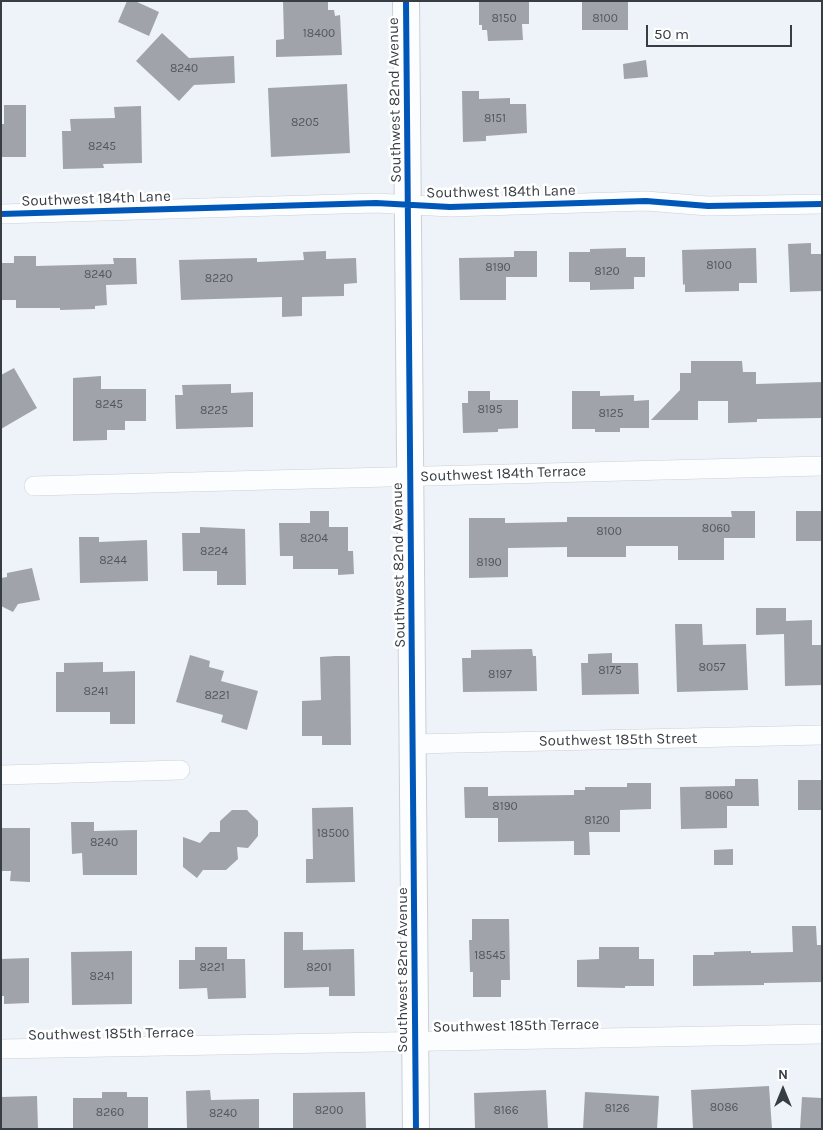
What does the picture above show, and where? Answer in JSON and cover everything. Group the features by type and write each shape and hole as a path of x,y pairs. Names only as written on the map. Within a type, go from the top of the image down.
{"street":[{"name":"Southwest 82nd Avenue","path":"406,1 416,1129"},
{"name":"Southwest 184th Lane","path":"1,214 376,203 450,207 646,201 708,206 822,204"},
{"name":"Southwest 184th Terrace","path":"34,486 822,466"},
{"name":"Southwest 185th Street","path":"413,744 822,735"},
{"path":"1,775 180,770"},
{"name":"Southwest 185th Terrace","path":"1,1049 822,1034"}],"building":[{"path":"127,1 135,1 159,12 149,36 118,22"},
{"path":"283,1 328,1 328,10 334,10 335,16 340,15 342,55 276,57 276,40 284,39"},
{"path":"479,1 529,1 529,24 522,24 523,40 488,41 487,30 482,30 482,25 479,25"},
{"path":"582,1 628,1 628,30 582,30"},
{"path":"162,33 189,58 234,56 235,83 194,85 179,101 136,61"},
{"path":"646,60 648,77 624,79 623,64"},
{"path":"347,84 350,153 271,157 268,88"},
{"path":"462,91 479,91 479,99 510,98 510,104 526,104 527,133 486,136 486,141 463,142"},
{"path":"4,105 26,105 26,157 1,157 1,124 4,124"},
{"path":"141,106 142,163 103,164 104,168 63,169 62,131 71,131 70,119 115,118 114,107"},
{"path":"811,243 811,254 822,254 822,291 790,292 788,244"},
{"path":"626,248 626,257 645,257 645,277 634,277 634,289 590,290 590,282 569,282 569,252 590,252 590,249"},
{"path":"756,248 757,283 739,283 739,291 685,292 682,250"},
{"path":"326,251 326,259 356,258 357,283 344,284 344,296 302,297 302,316 282,317 282,297 181,300 179,260 257,258 257,262 304,260 303,252"},
{"path":"514,251 537,251 537,277 506,277 506,300 460,300 459,258 514,257"},
{"path":"14,256 36,256 36,266 114,264 113,258 136,258 137,284 106,285 107,305 95,306 95,309 16,308 16,300 1,300 1,263 14,263"},
{"path":"691,361 742,361 743,372 756,372 756,384 822,382 822,418 757,419 757,422 728,423 728,401 698,401 698,420 651,420 680,390 680,373 691,373"},
{"path":"14,368 37,408 1,429 1,375"},
{"path":"101,376 101,389 146,389 146,421 125,421 125,430 107,430 107,440 73,441 73,378"},
{"path":"231,384 231,393 253,392 253,427 176,429 175,395 183,395 182,385"},
{"path":"468,391 490,391 490,400 518,400 518,428 498,429 498,432 463,433 462,403 468,403"},
{"path":"572,391 600,391 600,396 634,395 634,401 649,400 649,428 620,428 620,432 595,432 595,429 572,429"},
{"path":"310,511 329,511 329,527 348,527 348,551 353,551 354,574 338,575 338,569 293,569 293,556 280,556 279,523 310,523"},
{"path":"731,511 755,511 755,538 724,538 724,560 678,560 678,546 626,546 626,557 567,557 567,547 508,548 508,577 469,578 469,518 505,518 505,523 567,522 567,517 732,517"},
{"path":"796,511 822,511 822,541 796,541"},
{"path":"200,527 245,529 246,585 217,585 217,571 183,571 182,533 200,533"},
{"path":"79,537 99,537 99,542 147,540 148,581 80,583"},
{"path":"32,568 40,600 18,604 13,612 1,606 1,578 7,577 7,573"},
{"path":"756,608 786,608 786,621 812,620 812,645 822,645 822,685 785,686 784,634 756,635"},
{"path":"675,624 702,624 703,645 746,644 748,690 677,692"},
{"path":"532,649 533,656 536,656 537,691 463,692 462,658 471,658 471,650"},
{"path":"612,653 612,663 638,663 639,694 582,695 581,663 588,663 588,654"},
{"path":"190,655 210,661 209,667 224,671 221,681 258,691 247,730 221,722 223,715 176,702"},
{"path":"350,656 351,745 322,745 322,736 302,736 302,701 321,700 320,657"},
{"path":"103,662 103,672 135,671 135,724 110,724 110,712 56,712 56,672 64,672 64,663"},
{"path":"735,779 758,779 759,806 727,806 727,828 681,829 680,787 735,786"},
{"path":"798,780 822,780 822,810 798,810"},
{"path":"627,783 651,783 651,809 620,810 620,832 589,832 590,855 574,855 574,841 498,842 498,818 465,818 464,787 488,787 488,796 574,795 574,790 585,790 585,787 627,787"},
{"path":"353,807 355,882 306,883 306,859 313,859 312,808"},
{"path":"232,810 247,810 258,821 258,836 248,848 237,847 238,859 226,870 203,870 197,878 183,867 183,837 200,843 210,832 220,832 220,821"},
{"path":"71,822 94,822 94,831 137,830 137,875 83,875 82,853 72,854"},
{"path":"1,828 30,828 30,882 10,881 11,871 1,871"},
{"path":"733,849 733,865 714,865 714,850"},
{"path":"472,919 509,919 510,980 501,980 501,997 473,997 473,972 470,972 469,940 472,940"},
{"path":"792,926 816,926 817,945 822,945 822,982 693,986 693,955 714,955 714,952 793,952"},
{"path":"284,932 303,932 303,950 354,949 355,996 329,996 329,987 284,988"},
{"path":"195,947 227,947 227,959 245,959 246,998 208,999 207,988 179,989 179,960 195,960"},
{"path":"599,947 639,947 639,959 654,959 654,986 625,986 625,988 577,987 577,960 599,959"},
{"path":"132,951 132,1004 72,1005 71,952"},
{"path":"29,958 29,1003 4,1004 4,996 1,996 1,959"},
{"path":"769,1086 772,1129 693,1129 691,1090"},
{"path":"210,1090 211,1100 259,1099 259,1129 187,1129 186,1091"},
{"path":"546,1090 548,1129 475,1129 474,1093"},
{"path":"102,1092 127,1092 127,1097 148,1097 148,1129 73,1129 73,1098 102,1098"},
{"path":"365,1092 366,1128 293,1129 293,1093"},
{"path":"585,1092 659,1096 657,1129 583,1129"},
{"path":"37,1096 38,1129 1,1129 1,1097"},
{"path":"802,1097 822,1098 822,1129 800,1129"}],"cycle path":[{"path":"406,1 416,1129"},
{"path":"1,214 376,203 450,207 646,201 708,206 822,204"}]}
